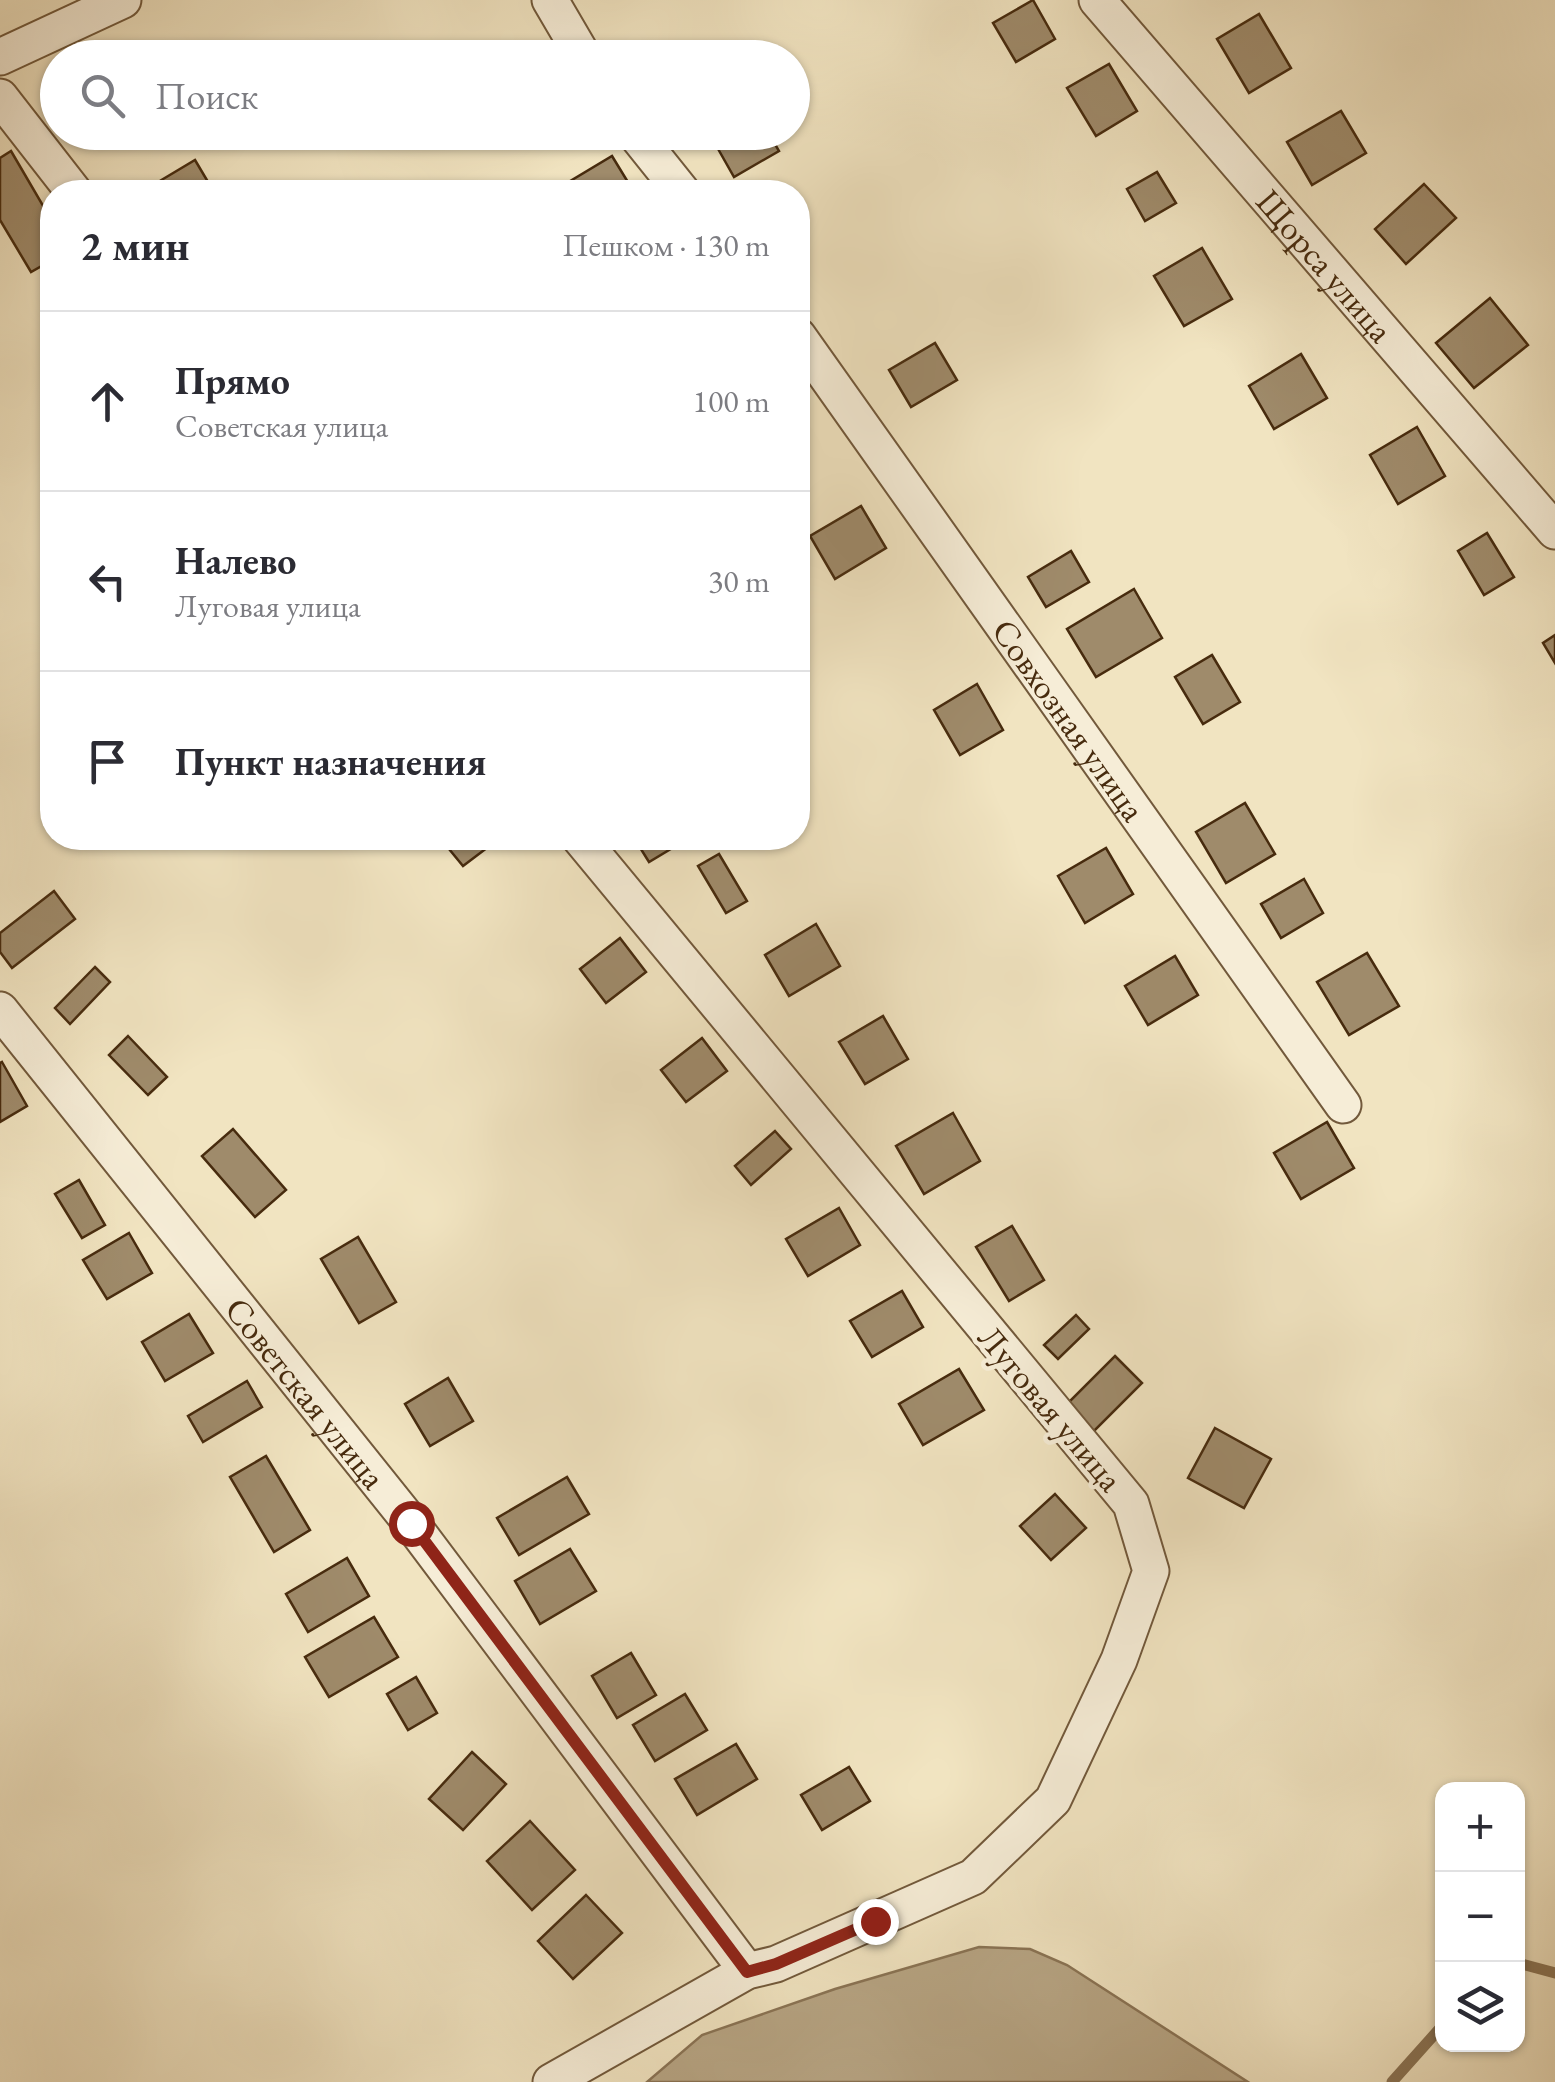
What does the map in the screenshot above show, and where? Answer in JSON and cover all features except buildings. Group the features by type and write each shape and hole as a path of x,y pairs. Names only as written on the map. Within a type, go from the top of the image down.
{"street":[{"path":"0,57 61,13 123,0"},
{"path":"550,0 573,40"},
{"name":"Щорса улица","path":"1097,0 1555,530"},
{"path":"0,97 40,148"},
{"path":"41,150 65,180"},
{"path":"648,150 672,180"},
{"name":"Совхозная улица","path":"810,351 1344,1105"},
{"name":"Луговая улица","path":"551,2082 747,1972 776,1964 974,1877 1052,1800 1119,1660 1151,1571 1131,1504 590,850"},
{"name":"Советская улица","path":"0,1010 411,1523 747,1972"}],"shaded area":[{"path":"979,1947 1030,1949 1067,1965 1248,2082 647,2082 702,2035 835,1989"}],"waterway":[{"path":"1525,1965 1555,1973"},
{"path":"1392,2082 1435,2034"}],"route":[{"path":"411,1523 747,1972 776,1964 875,1921"}]}
